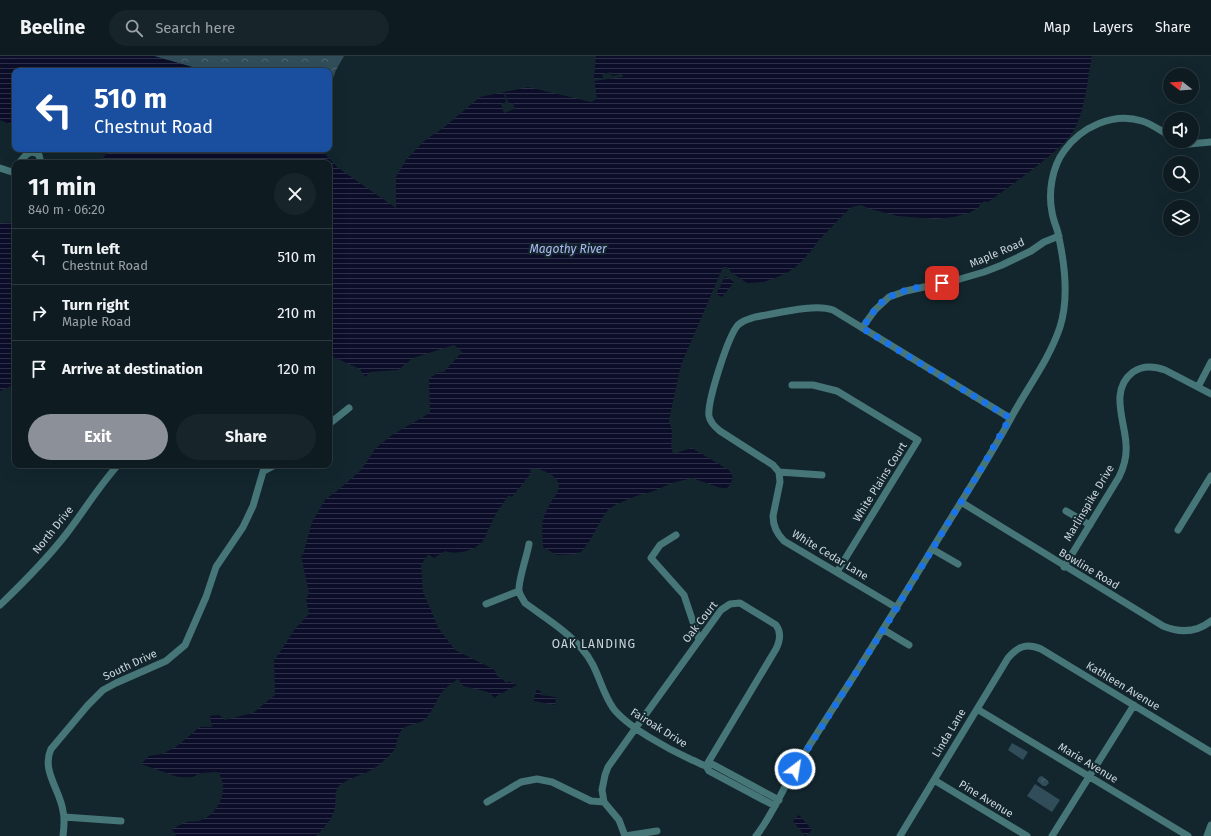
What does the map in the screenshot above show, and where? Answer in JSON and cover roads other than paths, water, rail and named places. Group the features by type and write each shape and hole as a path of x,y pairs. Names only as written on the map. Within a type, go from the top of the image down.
{"street":[{"path":"756,836 777,803 804,755 884,630 998,441 1047,356 1060,328 1064,313 1065,287 1059,236 1051,210 1051,189 1056,165 1064,150 1075,139 1099,123 1111,119 1123,118 1144,122 1163,132"},
{"path":"1199,143 1211,142"},
{"path":"21,160 29,152"},
{"path":"33,152 39,155 40,160"},
{"path":"0,168 12,171"},
{"name":"Maple Road","path":"862,328 875,310 889,297 906,291 984,272 1002,265 1031,251 1044,242 1059,236"},
{"path":"822,475 779,472 773,465 720,431 710,418 709,406 726,348 735,330 747,319 811,308 825,307 833,310 1010,418"},
{"path":"1198,387 1211,362"},
{"name":"Marlinspike Drive","path":"1064,567 1119,477 1124,465 1126,445 1120,397 1121,388 1130,374 1136,369 1143,367 1158,367 1211,394"},
{"name":"White Plains Court","path":"792,385 813,385 837,391 918,440 837,572"},
{"path":"332,422 349,408"},
{"name":"North Drive","path":"0,605 24,582 66,535 102,484 115,468"},
{"name":"South Drive","path":"64,836 64,817 59,795 49,770 48,755 51,749 88,705 103,690 166,661 185,645 206,597 216,567 243,527 253,506 265,468"},
{"name":"White Cedar Lane","path":"779,472 780,482 773,522 777,532 784,542 897,608"},
{"path":"1178,530 1211,476"},
{"name":"Bowline Road","path":"961,502 1064,567 1163,626 1182,631 1194,630 1201,628 1211,621"},
{"path":"1066,511 1090,525"},
{"path":"676,535 660,545 651,558 684,595 699,640"},
{"path":"486,604 520,591 520,584 529,544"},
{"path":"932,549 958,564"},
{"name":"Fairoak Drive","path":"520,591 525,603 573,639 582,648 597,670 604,691 614,708 621,717 635,729 682,756 706,766 709,771 777,803"},
{"name":"Oak Court","path":"604,802 602,790 605,775 608,768 635,729 721,610 726,606 735,603 745,605 772,621 779,629 780,634 776,649 706,766"},
{"path":"884,630 909,645"},
{"name":"Kathleen Avenue","path":"1022,646 1028,645 1041,649 1211,752"},
{"name":"Linda Lane","path":"900,836 1008,658 1013,652 1022,646"},
{"path":"1052,836 1134,705"},
{"name":"Marie Avenue","path":"977,709 1188,836"},
{"path":"487,802 521,782 537,779 552,782 591,801 604,802 619,820 625,836 657,831"},
{"name":"Pine Avenue","path":"934,780 1027,836"},
{"path":"64,817 121,821"},
{"path":"1206,836 1211,825"}],"water":[{"path":"0,56 154,56 196,68 12,68 12,124 0,120"},
{"name":"Magothy River","path":"596,56 1092,56 1086,94 1081,113 1071,135 1059,148 1042,162 988,202 985,201 981,203 978,208 969,213 936,219 898,216 870,209 861,205 852,207 819,240 799,264 780,276 764,282 747,283 732,273 727,267 723,267 681,365 669,420 672,432 671,445 673,454 692,448 727,469 730,471 732,478 731,483 727,488 721,488 692,478 672,483 654,491 636,496 617,504 605,513 582,551 576,554 557,555 543,547 542,526 543,519 558,491 559,484 555,478 543,470 530,469 531,473 512,497 509,495 502,505 483,541 470,550 455,553 445,551 434,558 429,555 427,556 421,565 423,592 439,629 455,650 493,669 497,674 496,675 507,683 509,681 517,685 495,698 488,692 463,686 458,679 451,684 441,693 424,720 403,728 399,734 393,752 386,759 373,769 344,782 338,787 334,812 316,836 176,836 172,829 185,823 199,821 206,818 217,807 223,793 223,786 218,772 200,773 193,777 178,777 141,764 149,756 162,754 176,747 200,727 212,727 210,716 219,715 225,720 253,713 275,695 274,661 295,629 309,614 306,599 309,593 301,556 303,555 312,522 325,500 361,470 376,448 392,435 430,413 429,379 439,372 444,372 462,352 454,345 413,358 398,370 370,372 365,377 360,369 332,356 332,162 338,168 396,208 396,177 406,160 424,141 442,129 480,97 528,87 591,102 597,99 594,78"},
{"name":"Magothy River","path":"108,152 323,152 330,160 101,160"},
{"path":"12,222 12,385 0,391 0,223"},
{"path":"725,276 734,282 722,297 716,294"},
{"path":"536,690 541,691 540,695 556,697 555,705 534,701"},
{"path":"799,815 812,830 805,836 793,821"}],"district":[{"name":"OAK LANDING","path":"594,644"}]}
